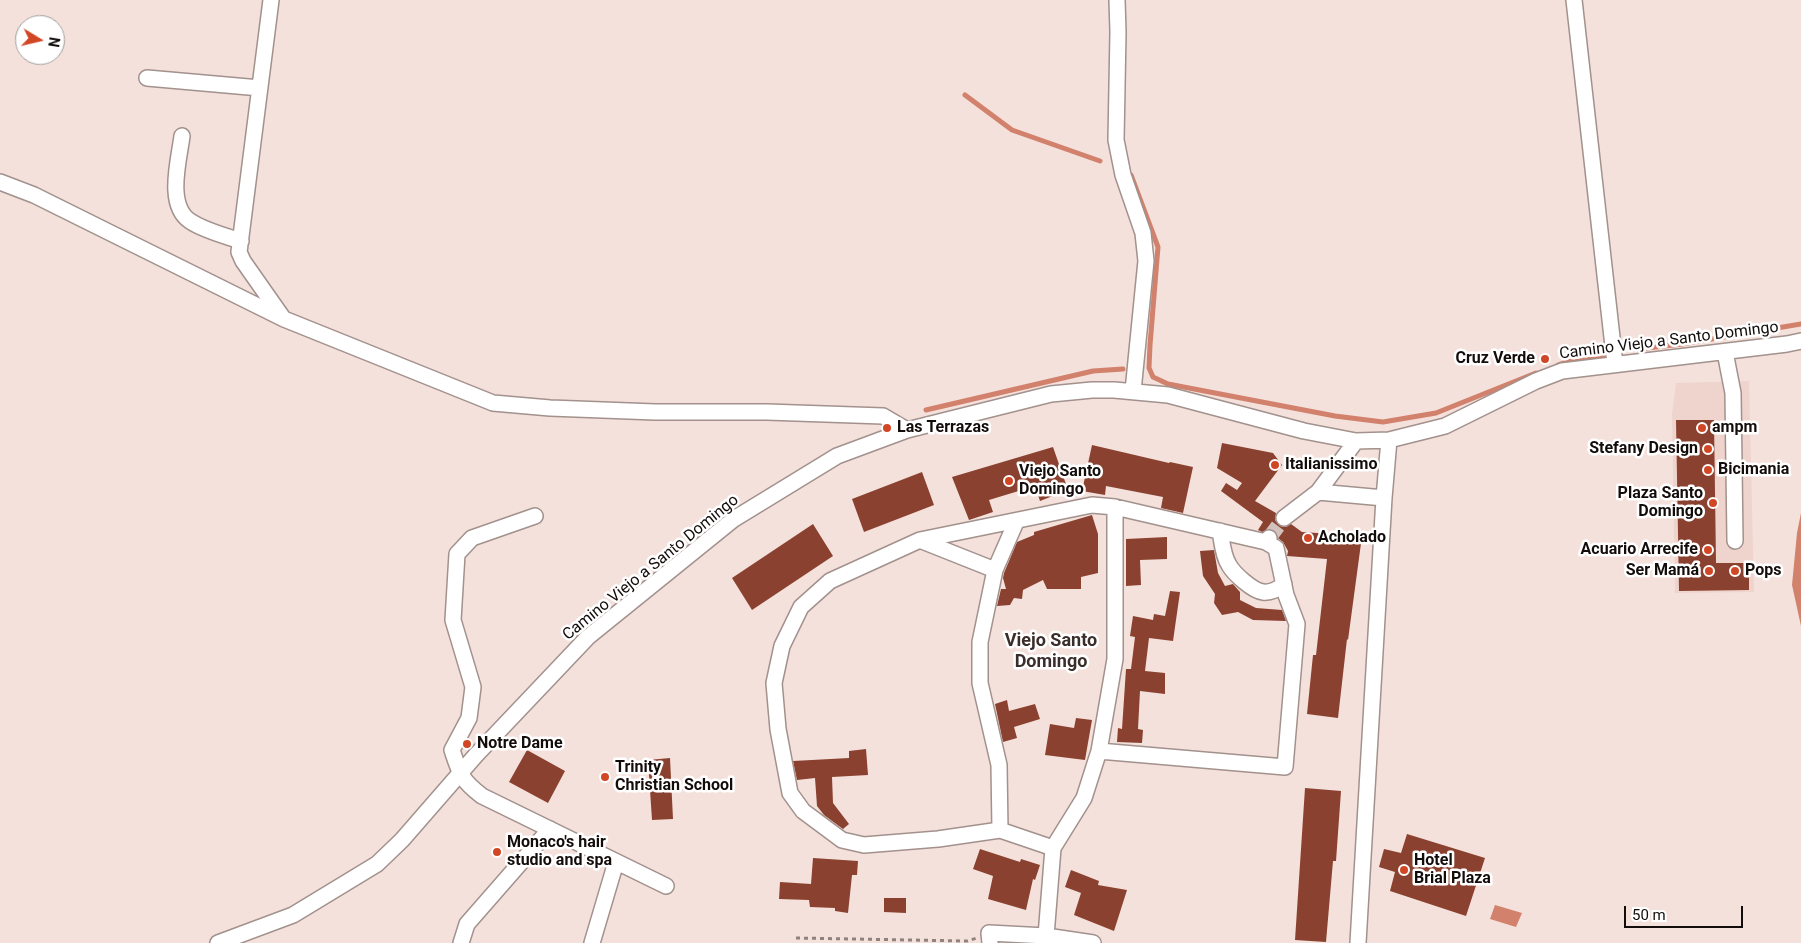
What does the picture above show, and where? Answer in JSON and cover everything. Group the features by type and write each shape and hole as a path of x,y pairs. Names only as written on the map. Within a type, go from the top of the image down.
{"street":[{"path":"271,0 239,252 243,261 284,320"},
{"path":"1117,0 1116,140 1123,174 1143,233 1146,261 1133,391"},
{"path":"1574,0 1615,364"},
{"path":"147,78 260,88"},
{"path":"182,136 176,186 177,203 181,212 190,221 216,233 241,241"},
{"path":"0,182 34,194 284,320 493,403 550,408 655,412 767,412 883,416 907,430"},
{"name":"Camino Viejo a Santo Domingo","path":"218,943 292,915 377,864 402,840 476,755 588,637 734,519 837,456 907,430 1051,394 1092,390 1133,391 1168,395 1304,431 1356,441 1390,440 1445,426 1536,381 1562,371 1801,341"},
{"path":"1725,352 1733,393 1735,541"},
{"path":"1358,943 1384,498 1390,440"},
{"path":"1284,518 1318,492 1356,441"},
{"path":"1318,492 1384,498"},
{"path":"1053,848 1000,830 938,839 864,845 842,840 803,811 790,793 778,729 774,683 782,646 800,607 830,581 920,540 1016,522 1092,505 1115,507 1268,540 1276,548 1286,595 1297,624 1284,767 1100,751"},
{"path":"1046,936 1053,848 1084,798 1100,751 1115,659 1115,507"},
{"path":"535,516 472,538 457,554 453,620 473,687 470,718 452,750 460,775 468,785 482,796 666,886"},
{"path":"1000,830 999,765 980,683 980,642 995,570 1016,522"},
{"path":"1220,531 1222,546 1229,566 1246,584 1262,592 1279,590 1284,584"},
{"path":"920,540 995,570"},
{"path":"461,943 467,924 550,829"},
{"path":"592,943 616,862"},
{"path":"990,938 1046,936 1094,943"}],"path":[{"path":"796,938 967,941 990,938"}],"shaded area":[{"name":"Plaza Santo Domingo","path":"1749,381 1754,592 1675,593 1672,414 1676,383"},
{"path":"1801,513 1801,626 1792,585"},
{"path":"1495,905 1522,913 1516,927 1490,919"}],"building":[{"path":"1676,420 1714,420 1716,563 1749,563 1749,590 1679,591"},
{"path":"1222,443 1273,453 1282,465 1255,501 1276,513 1275,520 1280,526 1286,527 1291,524 1302,532 1362,536 1338,718 1307,714 1313,655 1316,655 1327,559 1287,556 1288,551 1275,531 1270,529 1262,532 1258,530 1263,522 1221,491 1226,483 1237,490 1242,483 1217,468"},
{"name":"Viejo Santo Domingo","path":"1092,445 1193,467 1183,513 1161,508 1163,497 1106,486 1105,495 1082,491"},
{"name":"Viejo Santo Domingo","path":"1053,447 1068,490 1040,501 1035,486 989,500 993,512 969,520 952,477"},
{"path":"922,472 934,505 864,532 852,499"},
{"path":"1092,515 1098,534 1098,573 1081,577 1081,589 1047,589 1043,580 1023,590 1022,599 1014,598 1010,605 997,606 1001,589 1006,589 1003,578 1004,573 1017,542 1034,535 1034,532"},
{"path":"813,524 833,556 752,610 732,578"},
{"name":"Viejo Santo Domingo","path":"1167,537 1167,559 1140,560 1141,585 1126,586 1126,539"},
{"path":"1214,550 1218,573 1225,586 1233,584 1240,592 1240,600 1256,608 1282,610 1286,621 1253,620 1238,612 1222,615 1214,603 1215,594 1203,576 1200,551"},
{"path":"1170,591 1180,592 1173,641 1149,638 1145,671 1165,673 1165,694 1140,691 1138,729 1143,730 1142,743 1117,742 1118,728 1122,729 1126,669 1131,669 1135,637 1130,636 1133,616 1153,620 1154,614 1165,616"},
{"name":"Viejo Santo Domingo","path":"1007,700 1009,711 1035,704 1040,719 1014,727 1017,738 1003,742 995,704"},
{"name":"Viejo Santo Domingo","path":"1076,718 1092,720 1085,760 1045,755 1050,724 1074,728"},
{"path":"866,749 868,775 832,777 833,803 849,824 843,829 824,815 817,806 815,778 797,780 793,761 849,758 849,751"},
{"path":"527,750 565,771 548,803 509,782"},
{"path":"670,758 673,819 652,820 648,760"},
{"path":"1305,788 1341,791 1336,861 1333,861 1326,942 1295,940"},
{"path":"1407,834 1485,858 1466,916 1390,891 1395,872 1379,867 1384,849 1401,853"},
{"path":"980,849 1020,862 1021,859 1040,865 1035,880 1033,879 1026,910 988,899 993,876 973,869"},
{"path":"813,858 858,861 857,875 852,875 848,913 835,911 835,908 810,907 809,900 779,899 780,882 811,884"},
{"path":"1071,870 1099,881 1098,885 1127,890 1114,931 1074,915 1081,893 1065,887"},
{"path":"884,898 906,898 906,913 884,912"}],"waterway":[{"path":"965,95 1012,130 1100,161"},
{"path":"1131,175 1158,247 1149,368 1153,377 1168,384 1335,416 1383,422 1436,413 1536,373"},
{"path":"1638,349 1682,344 1801,324"},
{"path":"1558,365 1608,355"},
{"path":"926,410 1093,371 1123,369"}],"tunnel":[{"path":"1269,538 1284,518"}],"place":[{"name":"Cruz Verde","path":"1545,359"},
{"name":"Las Terrazas","path":"887,428"},
{"name":"ampm","path":"1702,428"},
{"name":"Stefany Design","path":"1708,449"},
{"name":"Italianissimo","path":"1275,465"},
{"name":"Bicimania","path":"1708,470"},
{"name":"Viejo Santo Domingo","path":"1009,481"},
{"name":"Plaza Santo Domingo","path":"1713,503"},
{"name":"Acholado","path":"1308,538"},
{"name":"Acuario Arrecife","path":"1708,550"},
{"name":"Ser Mamá","path":"1709,571"},
{"name":"Pops","path":"1735,571"},
{"name":"Notre Dame","path":"467,744"},
{"name":"Trinity Christian School","path":"605,777"},
{"name":"Monaco's hair studio and spa","path":"497,852"},
{"name":"Hotel Brial Plaza","path":"1404,870"}],"district":[{"name":"Viejo Santo Domingo","path":"1051,651"}]}
